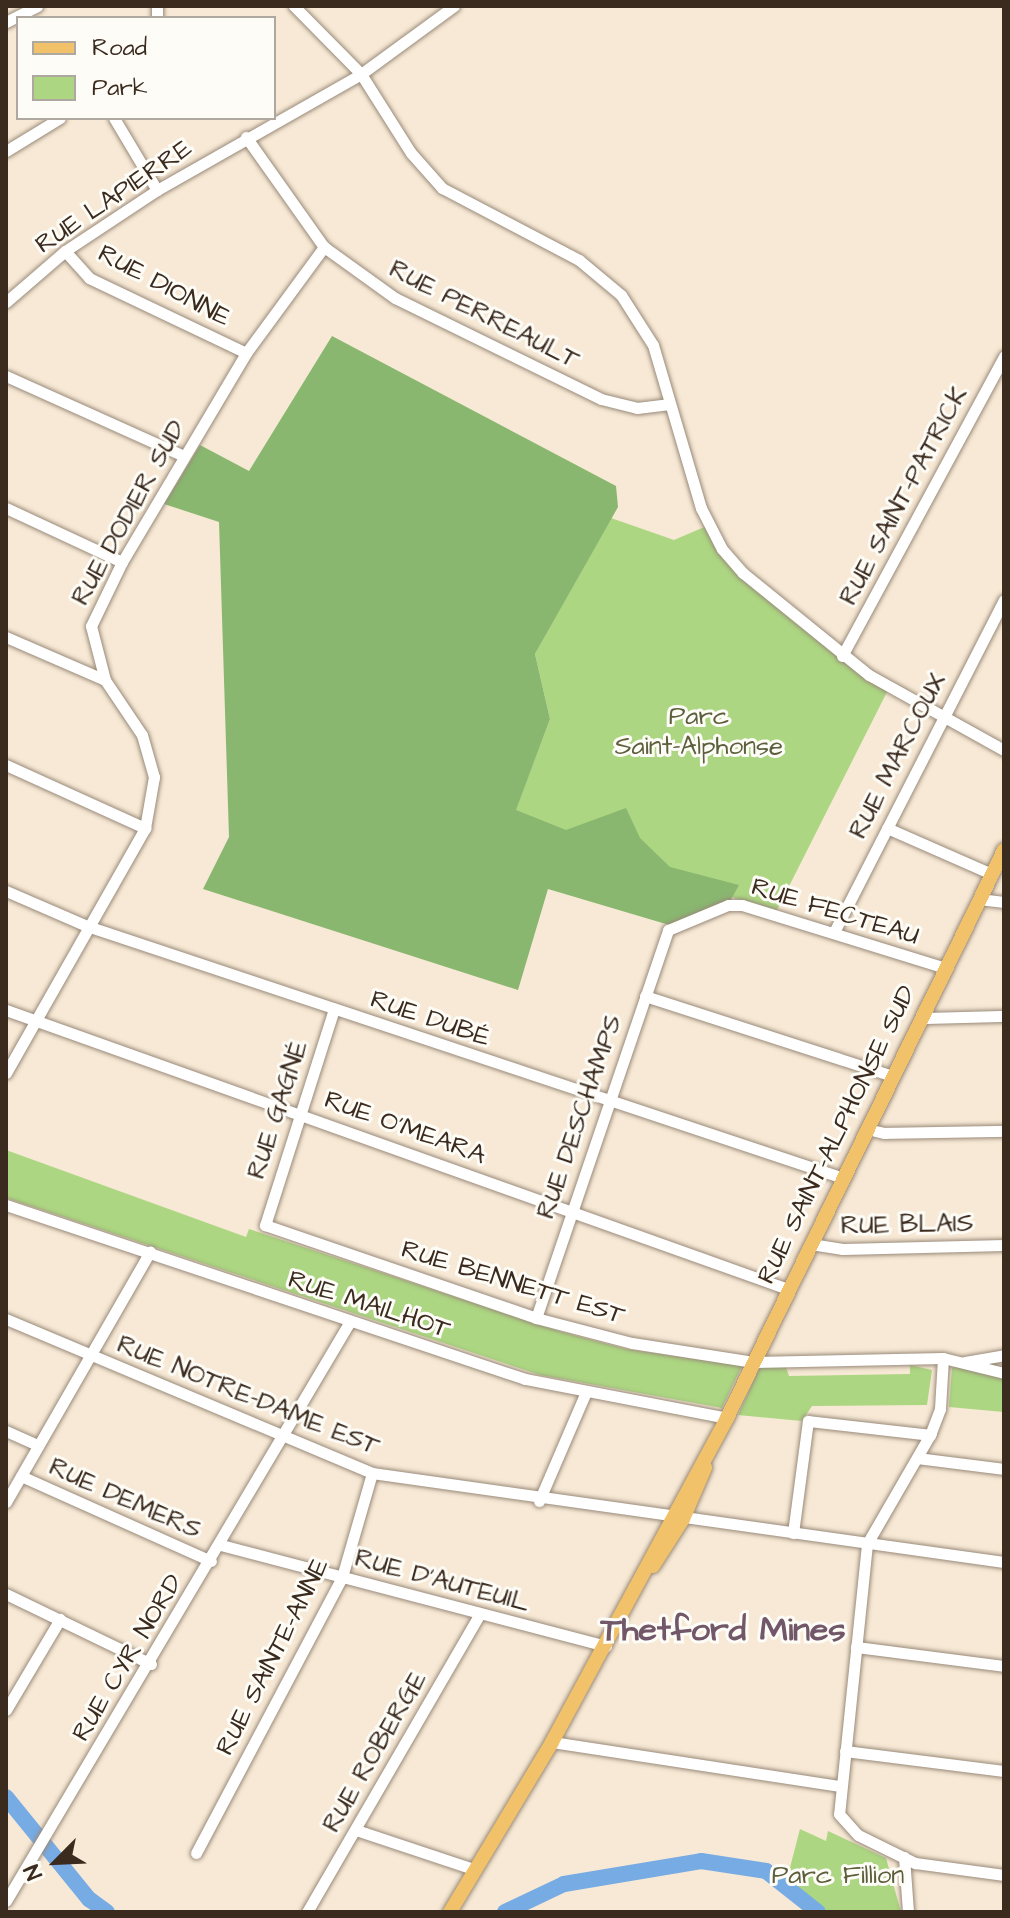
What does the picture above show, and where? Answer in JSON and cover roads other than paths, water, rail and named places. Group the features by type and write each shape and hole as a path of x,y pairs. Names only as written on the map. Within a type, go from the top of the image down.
{"main road":[{"name":"RUE SAINT-ALPHONSE SUD","path":"450,1912 552,1742 676,1518 1004,850"}],"street":[{"path":"18,16 37,6"},
{"path":"294,6 361,74 411,153 442,188 579,260 621,295 653,345 701,508 722,549 743,573 842,656 940,718 1004,750"},
{"name":"RUE LAPIERRE","path":"6,302 65,251 157,190 361,74 454,6"},
{"path":"6,151 57,120"},
{"path":"115,120 157,190"},
{"name":"RUE PERREAULT","path":"246,137 324,247 395,298 601,399 637,408 670,404"},
{"name":"RUE DODIER SUD","path":"6,1073 145,828 154,777 142,735 105,680 91,626 122,562 246,353 324,247"},
{"name":"RUE DIONNE","path":"65,251 89,278 246,353"},
{"name":"RUE SAINT-PATRICK","path":"842,656 1004,356"},
{"path":"6,376 184,456"},
{"path":"6,508 122,562"},
{"name":"RUE MARCOUX","path":"834,932 940,718 1004,600"},
{"path":"6,637 105,680"},
{"path":"6,765 145,828"},
{"path":"887,828 992,874"},
{"name":"RUE DUBÉ","path":"6,891 87,926 608,1103 843,1178"},
{"path":"979,899 1004,902"},
{"name":"RUE FECTEAU","path":"668,930 728,905 742,905 945,968"},
{"name":"RUE DESCHAMPS","path":"536,1318 570,1210 668,930"},
{"path":"645,996 893,1076"},
{"name":"RUE GAGNÉ","path":"265,1225 334,1009"},
{"name":"RUE O'MEARA","path":"6,1010 788,1289"},
{"path":"922,1018 1004,1016"},
{"path":"867,1129 885,1133 1004,1131"},
{"name":"RUE MAILHOT","path":"6,1205 150,1252 349,1323 586,1392 727,1418"},
{"name":"RUE BENNETT EST","path":"265,1225 536,1318 632,1343 754,1362 943,1358 1004,1373"},
{"name":"RUE BLAIS","path":"811,1244 843,1249 1004,1245"},
{"path":"6,1502 150,1252"},
{"name":"RUE NOTRE-DAME EST","path":"6,1319 372,1473 539,1501 1004,1562"},
{"name":"RUE CYR NORD","path":"6,1901 151,1664 349,1323"},
{"path":"965,1362 1004,1355"},
{"path":"943,1358 940,1409 930,1435 867,1544 839,1786 839,1814 858,1835 904,1857 1004,1875"},
{"path":"539,1501 586,1392"},
{"path":"793,1533 808,1421 930,1435"},
{"path":"6,1431 38,1445"},
{"path":"917,1458 1004,1469"},
{"name":"RUE SAINTE-ANNE","path":"196,1853 342,1577 372,1473"},
{"name":"RUE DEMERS","path":"21,1476 211,1561"},
{"name":"RUE D'AUTEUIL","path":"221,1545 606,1646"},
{"path":"6,1594 151,1664"},
{"name":"RUE ROBERGE","path":"307,1912 480,1613"},
{"path":"6,1710 60,1619"},
{"path":"856,1647 1004,1666"},
{"path":"552,1742 839,1786"},
{"path":"845,1751 1004,1771"},
{"path":"356,1830 476,1870"},
{"path":"904,1857 908,1912"}],"waterway":[{"path":"6,1797 89,1899 107,1912"},
{"path":"505,1912 564,1884 701,1861 766,1871 818,1912"}],"district":[{"name":"Thetford Mines","path":"723,1631"}],"park label":[{"name":"Parc Saint-Alphonse","path":"699,732"},
{"name":"Parc Fillion","path":"838,1876"}]}
